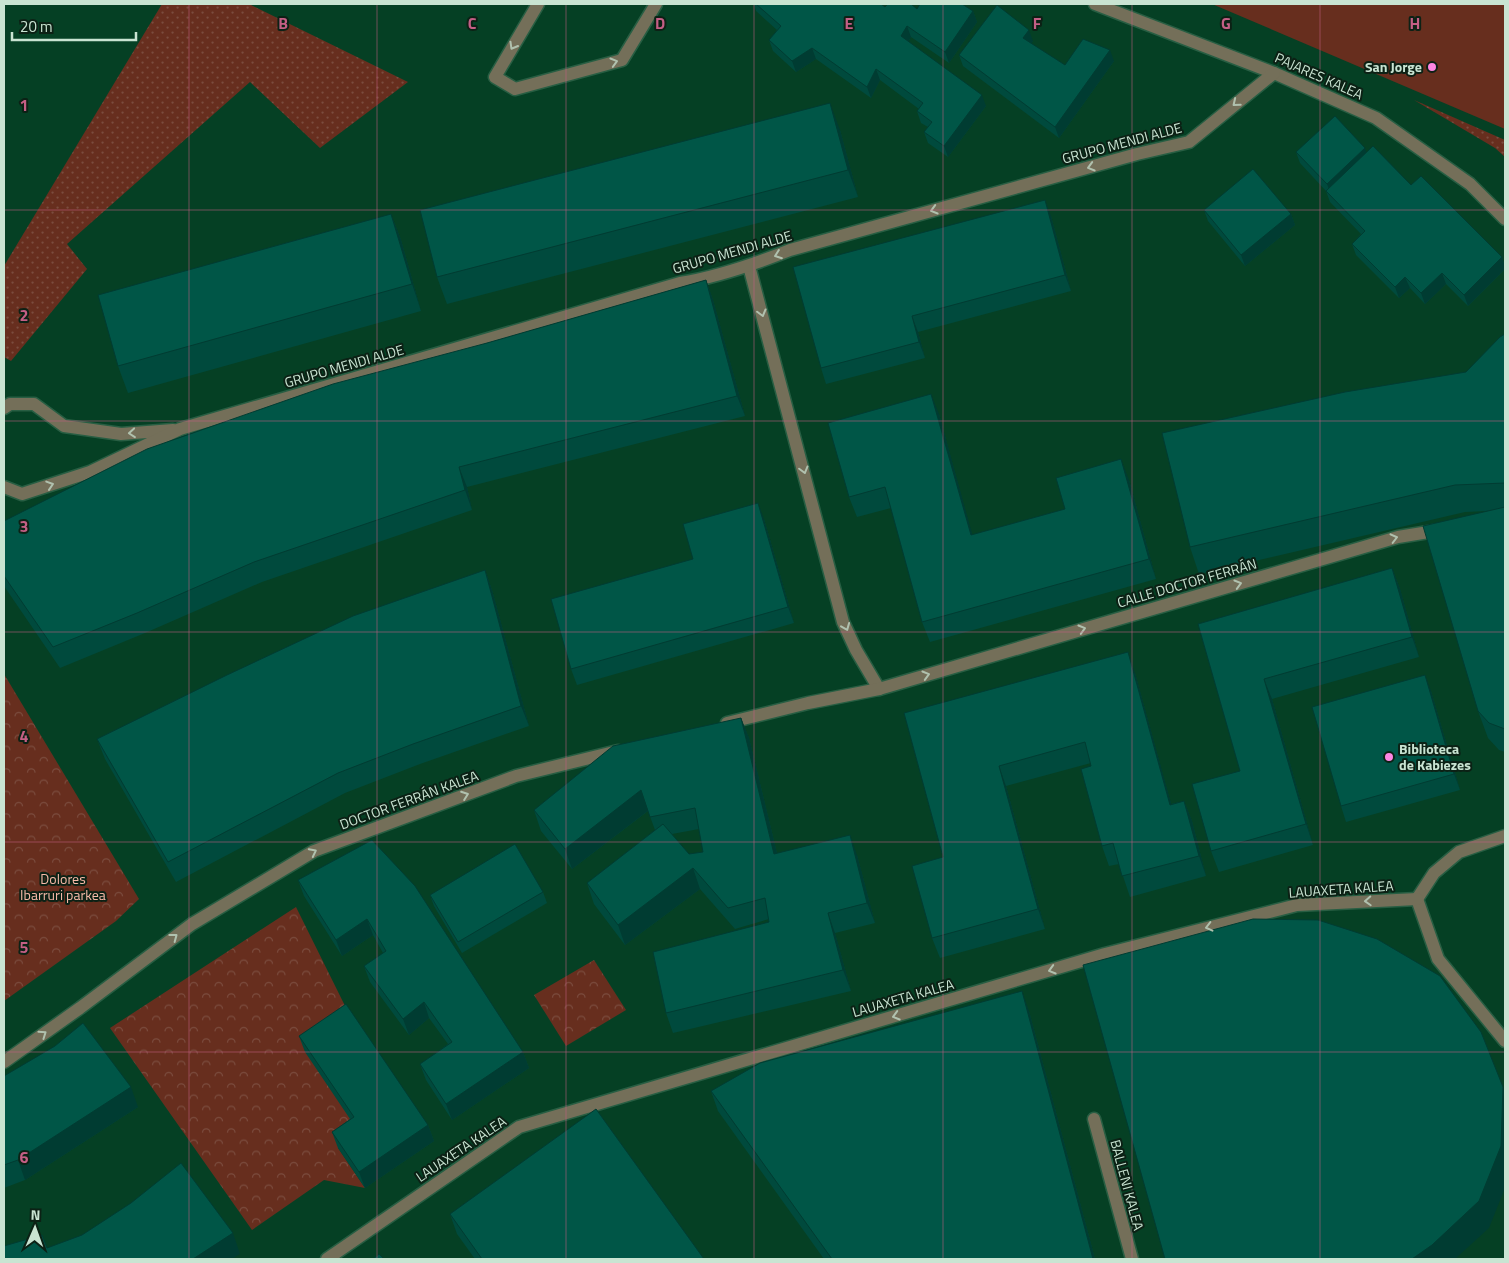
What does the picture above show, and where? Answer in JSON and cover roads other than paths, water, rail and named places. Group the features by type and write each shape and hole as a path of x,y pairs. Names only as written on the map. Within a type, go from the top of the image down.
{"street":[{"path":"538,4 495,77 515,89 622,60 656,4"},
{"name":"PAJARES KALEA","path":"1096,4 1274,73 1376,118 1470,184 1505,219"},
{"name":"GRUPO MENDI ALDE","path":"4,487 22,494 30,492 90,472 180,429 680,282 696,280 750,266 790,250 1138,154 1189,142 1274,73"},
{"path":"715,726 879,688 856,650 843,622 750,266"},
{"name":"GRUPO MENDI ALDE","path":"4,408 10,404 34,404 64,426 121,434 180,429"},
{"name":"CALLE DOCTOR FERRÁN","path":"879,688 1398,537 1456,527"},
{"name":"DOCTOR FERRÁN KALEA","path":"4,1062 192,924 314,851 516,776 631,747"},
{"path":"1505,836 1459,852 1434,873 1417,899 1438,959 1505,1041"},
{"name":"LAUAXETA KALEA","path":"327,1259 519,1128 1097,956 1287,907 1417,899"},
{"name":"BALLENI KALEA","path":"1094,1119 1132,1259"}],"place":[{"name":"San Jorge","path":"1432,67"},
{"name":"Biblioteca de Kabiezes","path":"1389,757"}],"park label":[{"name":"Dolores Ibarruri parkea","path":"63,888"}]}
